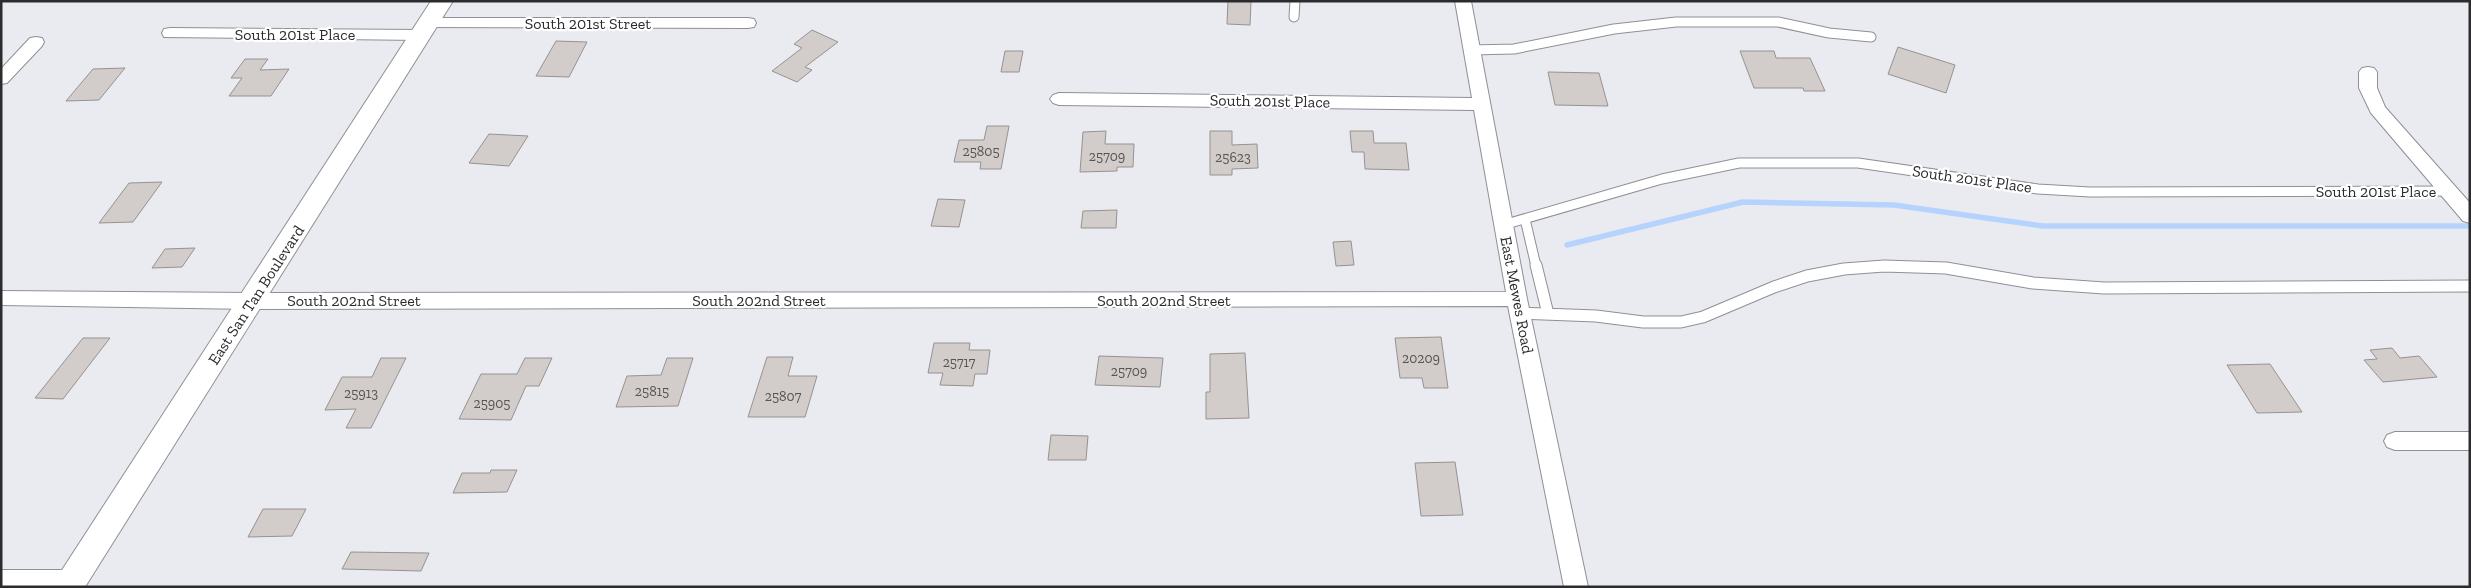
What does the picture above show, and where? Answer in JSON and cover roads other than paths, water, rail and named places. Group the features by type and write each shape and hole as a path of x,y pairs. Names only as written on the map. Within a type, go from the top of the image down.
{"street":[{"name":"East Mewes Road","path":"1463,1 1480,104 1518,306 1576,587"},
{"name":"South 201st Street","path":"430,20 748,23"},
{"name":"South 201st Place","path":"170,33 430,20"},
{"name":"East San Tan Boulevard","path":"69,584 252,301 430,20"},
{"path":"1,79 36,42"},
{"path":"2368,72 2368,88 2377,109 2470,216"},
{"name":"South 201st Place","path":"1059,99 1480,104"},
{"name":"South 202nd Street","path":"1,298 252,301 1518,306"},
{"path":"2395,441 2470,441"},
{"path":"1,580 69,584"}],"lane":[{"path":"1294,18 1295,1"},
{"path":"1471,50 1514,49 1614,29 1686,22 1778,22 1829,34 1871,37"},
{"name":"South 201st Place","path":"1503,225 1662,179 1738,163 1858,163 2029,188 2090,192 2449,191"},
{"path":"1525,219 1548,314"},
{"path":"1518,306 1548,314 1596,316 1642,322 1681,322 1720,311 1774,287 1807,276 1844,269 1884,266 1946,268 2033,283 2104,288 2470,286"}],"waterway":[{"path":"1567,245 1743,202 1894,205 2043,226 2470,226"}]}
